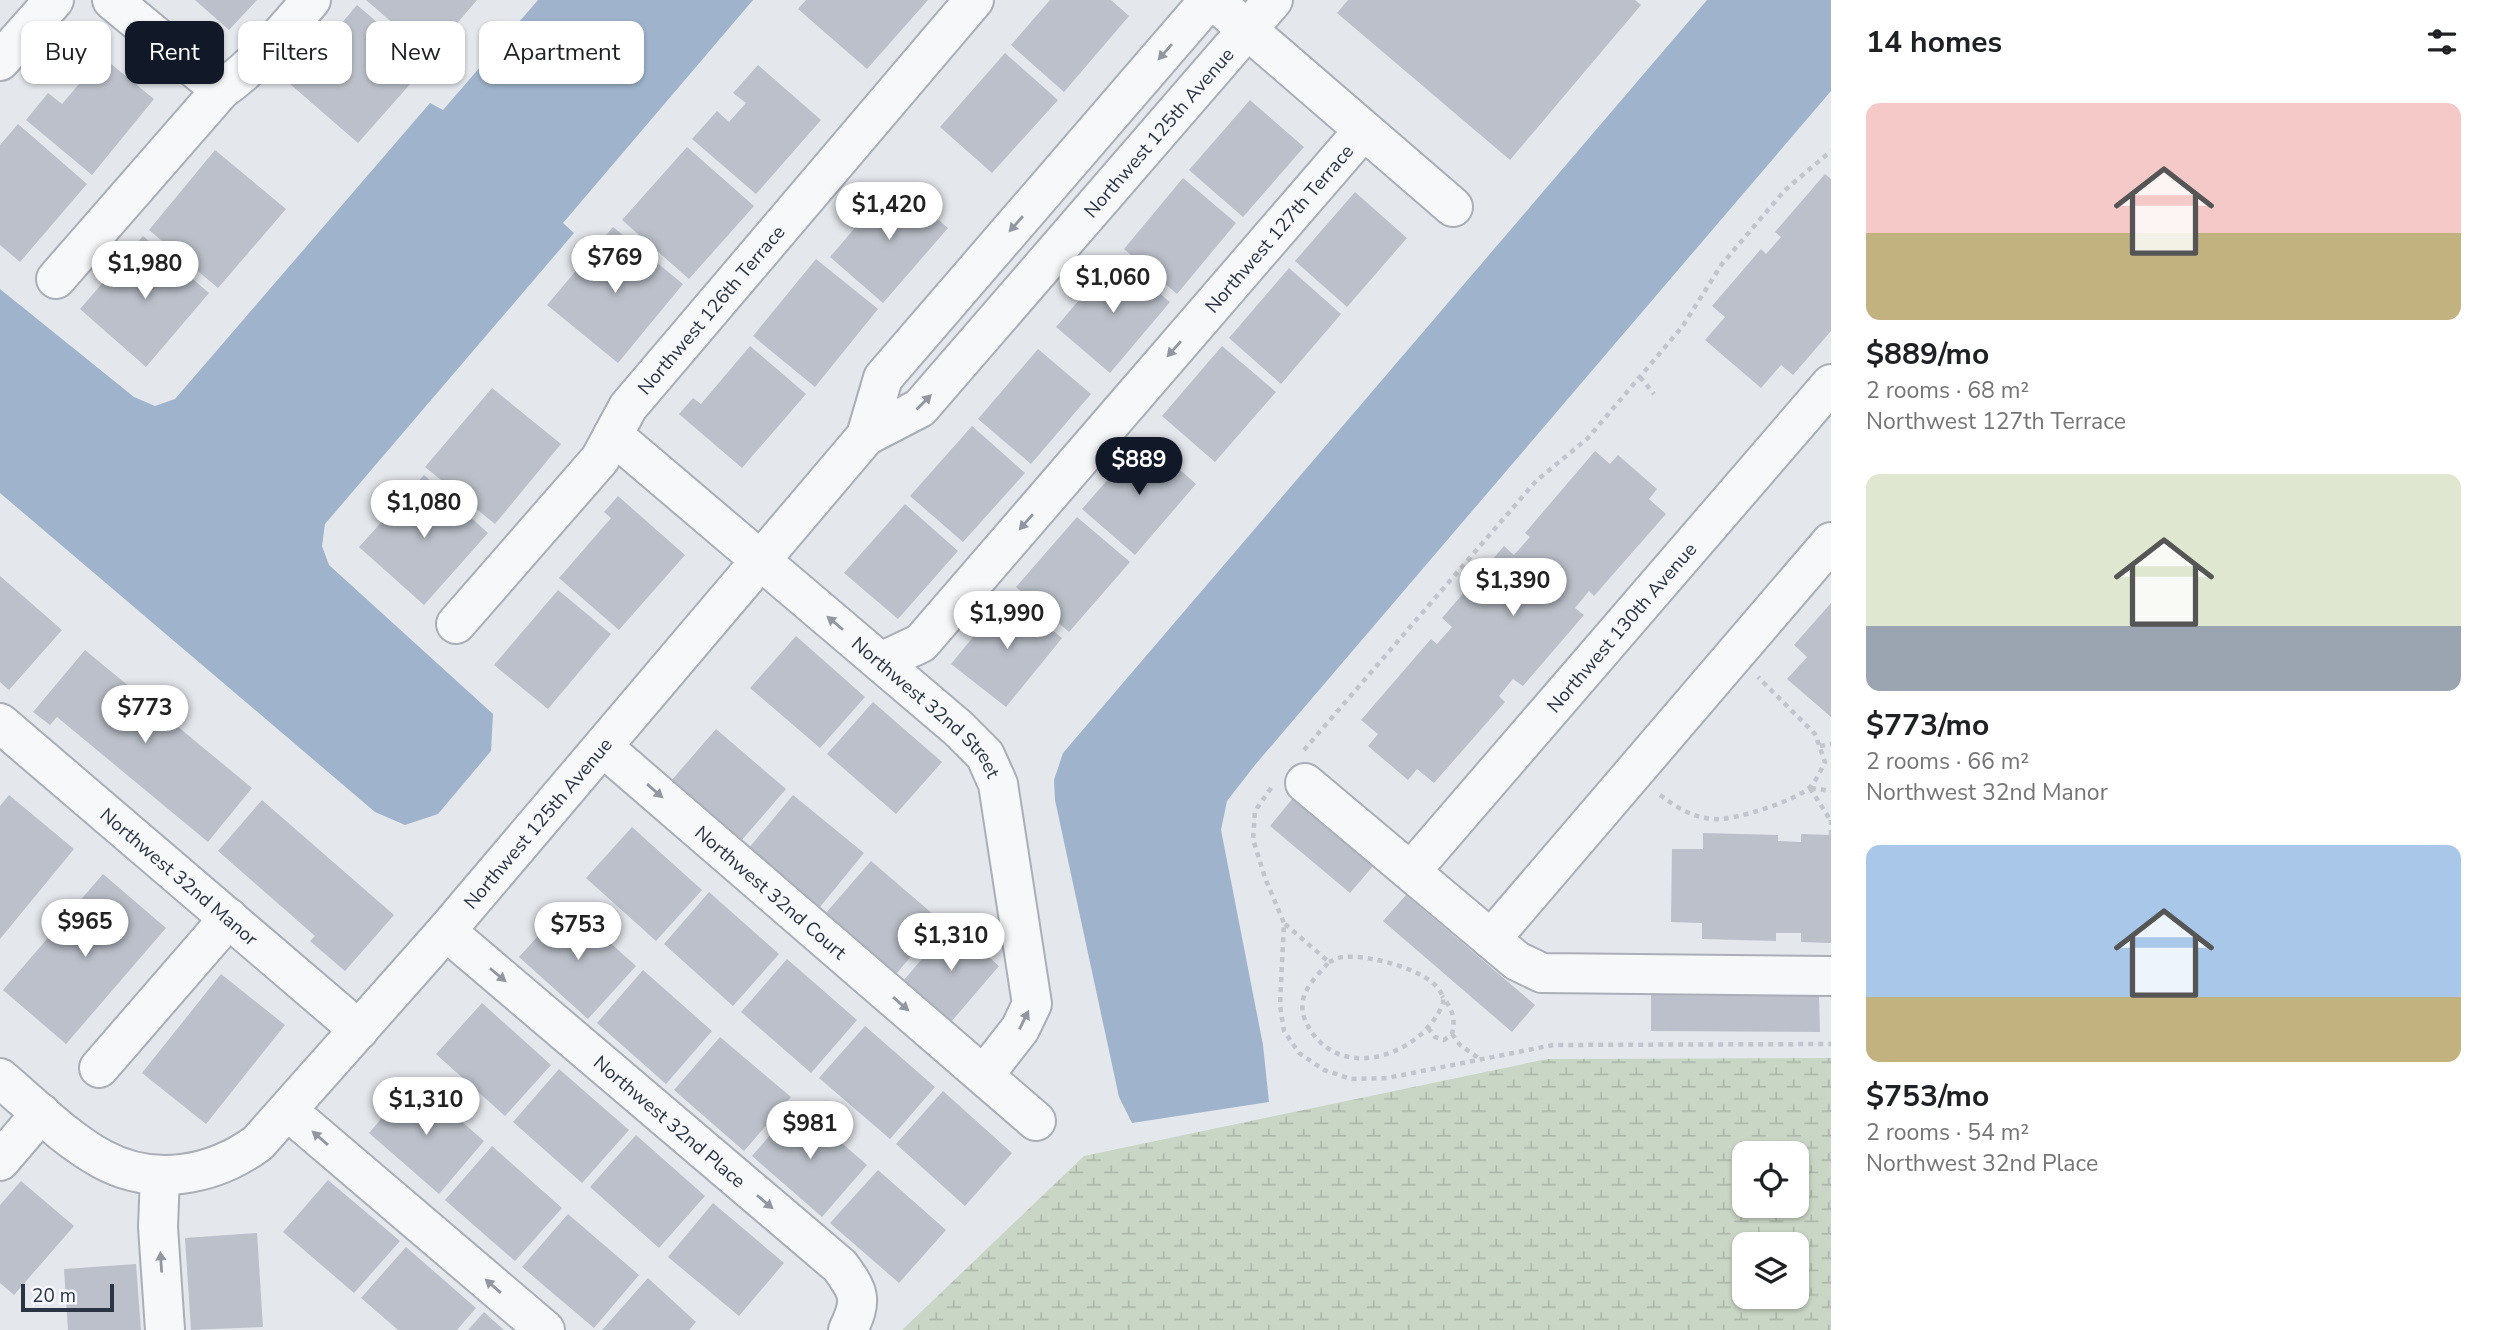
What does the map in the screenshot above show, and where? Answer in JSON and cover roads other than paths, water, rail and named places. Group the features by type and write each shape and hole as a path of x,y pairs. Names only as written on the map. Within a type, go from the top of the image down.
{"street":[{"path":"0,61 54,0"},
{"path":"112,0 221,90"},
{"path":"56,279 221,90 268,51 311,0"},
{"name":"Northwest 126th Terrace","path":"456,625 600,459 628,408 974,0"},
{"path":"1211,0 1453,207"},
{"name":"Northwest 125th Avenue","path":"866,436 883,379 1211,0"},
{"name":"Northwest 125th Avenue","path":"172,1175 212,1169 239,1157 258,1143 288,1111 446,931 866,436 920,408 1273,0"},
{"name":"Northwest 127th Terrace","path":"881,662 921,643 1363,131"},
{"name":"Northwest 130th Avenue","path":"1411,871 1831,384"},
{"name":"Northwest 32nd Street","path":"613,435 958,728 985,755 998,784 1032,1003 1020,1029 984,1075"},
{"path":"1491,939 1831,542"},
{"name":"Northwest 32nd Manor","path":"5,738 229,918 359,1030"},
{"name":"Northwest 32nd Court","path":"603,747 1036,1121"},
{"path":"1306,783 1517,961 1542,973 1831,976"},
{"path":"99,1068 229,918"},
{"name":"Northwest 32nd Place","path":"446,931 840,1266 855,1286 858,1309 848,1330"},
{"path":"0,1078 102,1159 131,1171 172,1175 158,1227 165,1330"},
{"path":"288,1111 545,1330"},
{"path":"0,1161 41,1113"}],"water":[{"path":"538,0 753,0 563,223 574,233 325,524 322,546 329,565 493,714 491,751 438,814 405,825 375,812 0,493 0,289 134,397 155,406 175,399 430,103 443,110 479,68 479,84 644,84 644,21 520,21"},
{"path":"1707,0 1831,0 1831,91 1227,801 1221,830 1263,1045 1269,1102 1132,1123 1119,1097 1055,800 1054,780 1063,753"}]}
